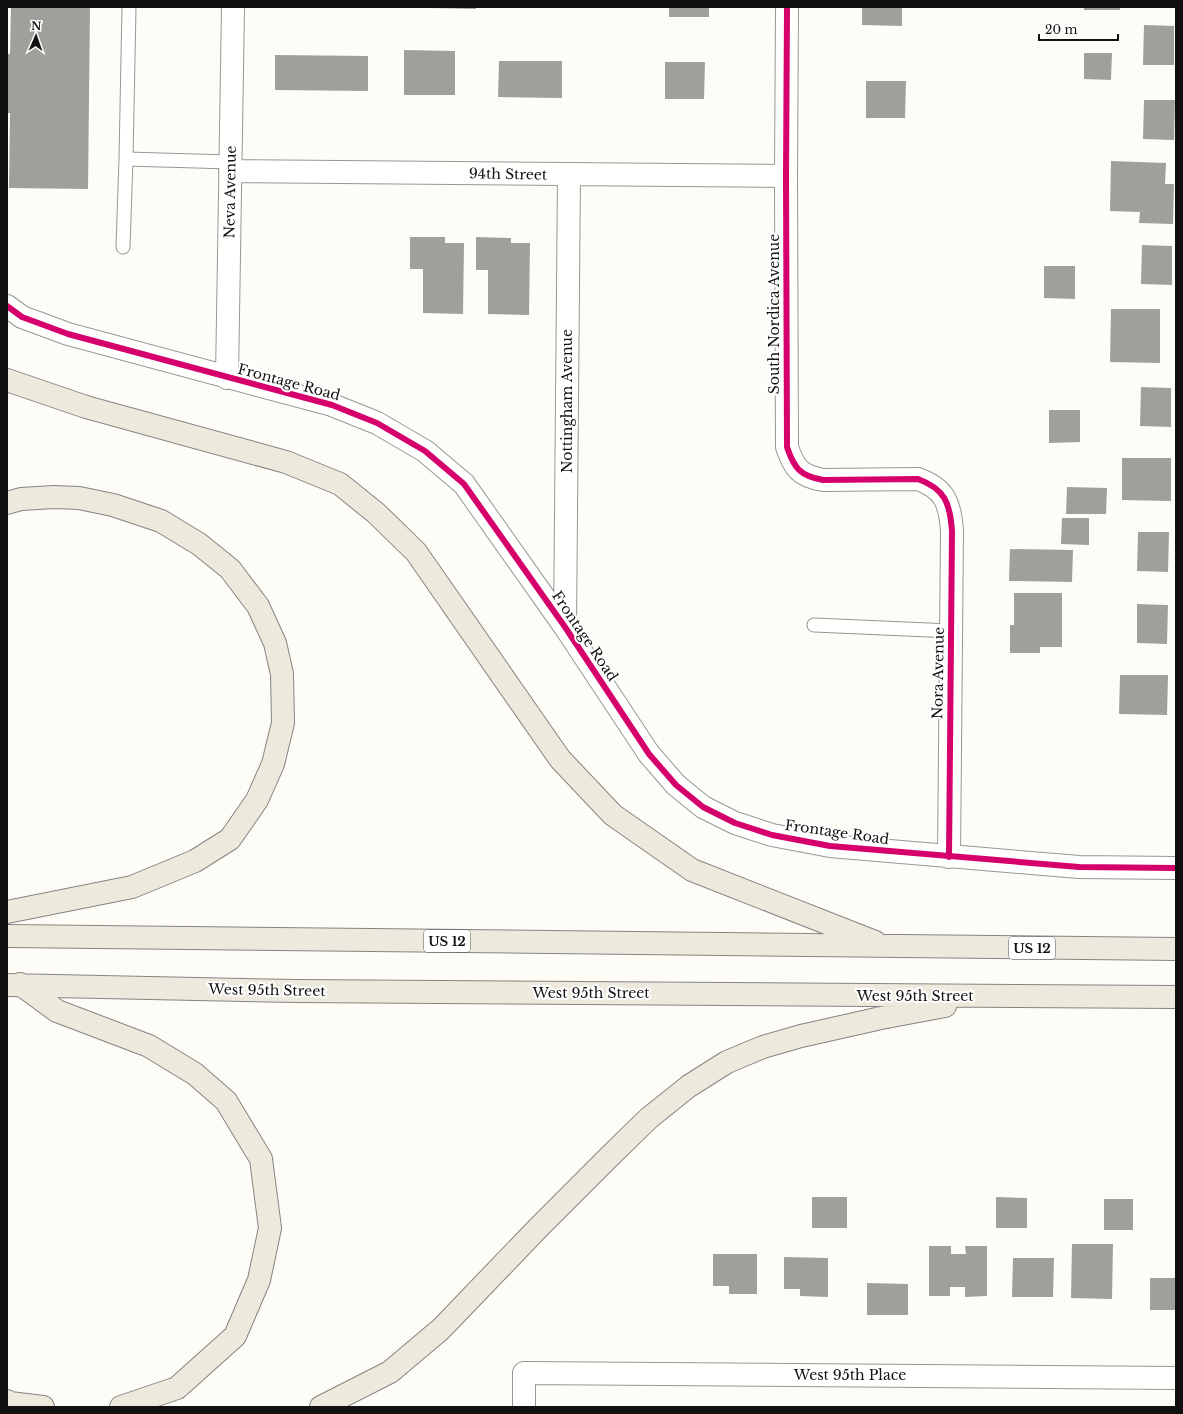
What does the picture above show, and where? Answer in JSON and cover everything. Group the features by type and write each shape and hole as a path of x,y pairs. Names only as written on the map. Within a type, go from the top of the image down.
{"main road":[{"path":"7,380 86,407 286,462 340,484 376,513 416,552 560,759 613,815 692,870 887,946"},
{"path":"7,503 22,499 54,497 80,498 113,505 161,521 199,544 230,569 258,606 275,642 282,674 283,723 273,764 257,800 230,839 195,861 132,887 7,912"},
{"name":"US 12","path":"7,936 1176,949"},
{"path":"13,984 57,1011 148,1046 195,1074 226,1101 261,1160 270,1228 259,1280 235,1336 177,1388 121,1407"},
{"name":"West 95th Street","path":"13,984 304,992 1176,997"},
{"path":"321,1407 390,1372 441,1329 541,1225 649,1118 689,1086 727,1062 763,1047 801,1036 881,1018 999,996"},
{"path":"7,1401 10,1403 43,1407"}],"street":[{"name":"Neva Avenue","path":"227,378 233,7"},
{"name":"South Nordica Avenue","path":"787,7 787,447 796,467 802,473 811,478 823,480 918,479 931,484 940,491"},
{"name":"94th Street","path":"230,166 569,174 786,176"},
{"name":"Nottingham Avenue","path":"565,627 569,174"},
{"name":"Frontage Road","path":"7,306 22,317 68,334 332,405 377,423 425,451 464,484 565,627 649,754 676,785 703,807 735,823 772,835 830,846 1079,867 1176,868"},
{"name":"Nora Avenue","path":"940,491 951,514 949,857"},
{"name":"West 95th Place","path":"524,1407 524,1372 1176,1378"}],"lane":[{"path":"123,247 129,7"},
{"path":"126,159 230,166"},
{"path":"814,625 951,631"}],"building":[{"path":"11,7 90,7 88,189 9,188 10,113 7,113 7,54 10,54"},
{"path":"476,7 476,9 431,8"},
{"path":"669,7 709,7 709,17 669,17"},
{"path":"862,7 902,7 902,26 862,25"},
{"path":"1084,7 1120,7 1120,10 1084,10"},
{"path":"1144,25 1174,26 1174,65 1143,65"},
{"path":"404,50 455,51 455,95 404,95"},
{"path":"1084,53 1112,53 1111,80 1084,79"},
{"path":"275,55 368,56 368,91 275,90"},
{"path":"499,61 562,61 562,98 498,97"},
{"path":"665,62 705,62 704,99 665,99"},
{"path":"866,81 906,81 905,118 866,118"},
{"path":"1144,100 1175,100 1174,140 1143,139"},
{"path":"1111,161 1166,163 1165,184 1174,184 1173,224 1139,223 1140,212 1110,211"},
{"path":"410,237 445,237 445,243 464,243 463,314 423,313 423,269 410,269"},
{"path":"476,237 511,238 511,243 530,243 529,315 488,314 488,270 476,270"},
{"path":"1142,245 1172,246 1172,285 1141,284"},
{"path":"1044,266 1075,266 1075,299 1044,298"},
{"path":"1111,309 1160,309 1160,363 1110,362"},
{"path":"1141,387 1171,388 1171,427 1140,426"},
{"path":"1049,410 1080,410 1080,442 1049,443"},
{"path":"1122,458 1171,458 1171,501 1122,500"},
{"path":"1067,487 1107,488 1106,514 1066,514"},
{"path":"1062,518 1089,518 1089,545 1061,544"},
{"path":"1138,532 1169,532 1168,572 1137,571"},
{"path":"1010,549 1073,550 1072,582 1009,581"},
{"path":"1014,593 1062,593 1062,647 1040,647 1040,653 1010,653 1010,625 1014,625"},
{"path":"1137,604 1168,605 1167,644 1137,643"},
{"path":"1120,675 1168,675 1167,715 1119,714"},
{"path":"812,1197 847,1197 847,1228 812,1228"},
{"path":"996,1197 1027,1198 1027,1228 996,1228"},
{"path":"1104,1199 1133,1199 1133,1230 1104,1230"},
{"path":"1072,1244 1113,1244 1112,1299 1071,1298"},
{"path":"929,1246 951,1246 951,1254 966,1254 965,1246 987,1246 987,1296 965,1297 965,1287 950,1287 950,1296 929,1296"},
{"path":"713,1254 757,1254 757,1294 729,1294 729,1286 713,1286"},
{"path":"784,1257 828,1258 828,1297 800,1296 800,1289 784,1289"},
{"path":"1013,1258 1054,1258 1053,1297 1012,1297"},
{"path":"1150,1278 1176,1278 1176,1310 1150,1310"},
{"path":"867,1283 908,1284 908,1315 867,1315"}],"cycle path":[{"path":"787,7 787,447 795,466 799,470 809,476 823,480 918,479 934,487 940,492 950,512 952,531 949,857"},
{"path":"7,306 22,317 68,334 332,405 377,423 425,451 464,484 565,627 649,754 676,785 703,807 735,823 772,835 830,846 1079,867 1176,868"}]}
